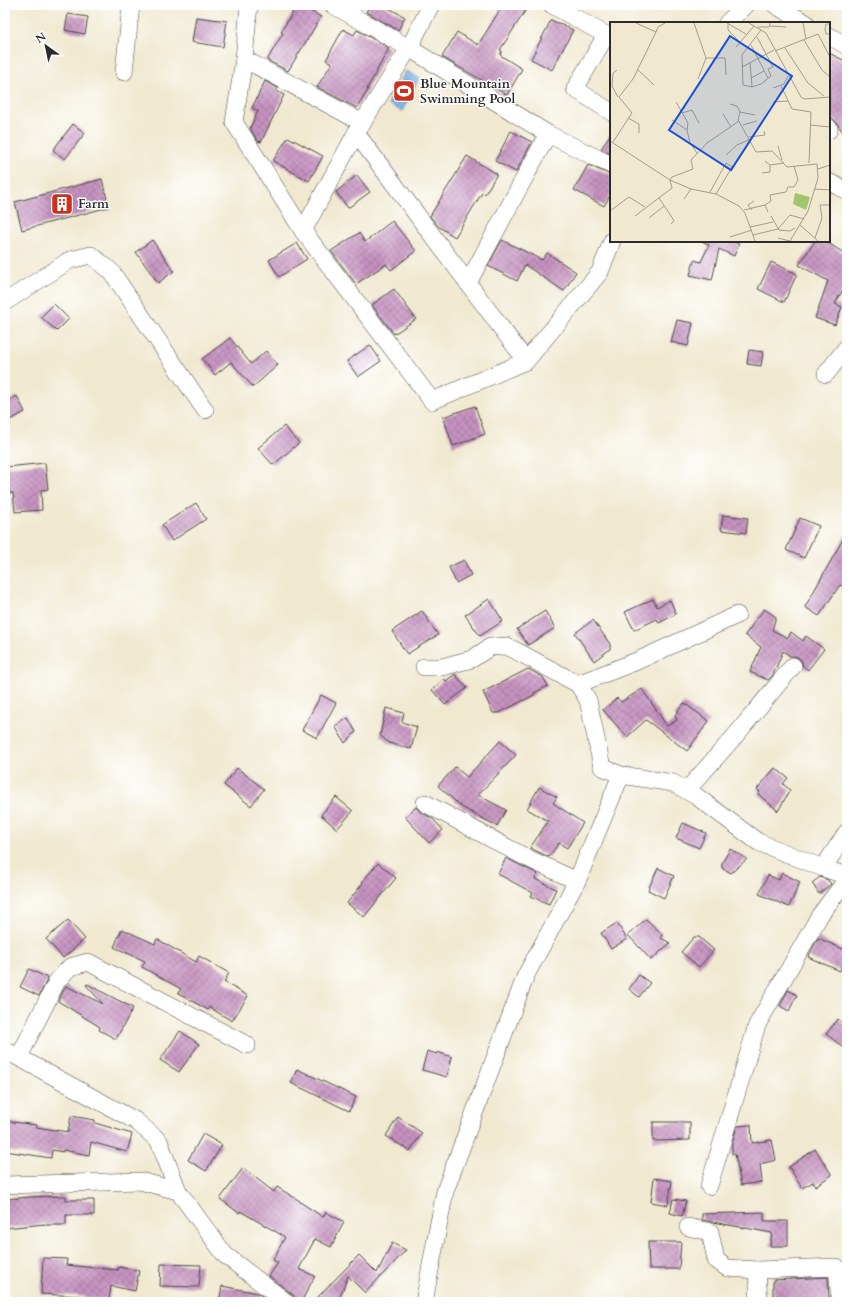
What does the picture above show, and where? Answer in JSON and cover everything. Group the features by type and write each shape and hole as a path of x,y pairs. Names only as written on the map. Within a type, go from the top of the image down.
{"street":[{"path":"124,72 131,5"},
{"path":"249,5 244,59 234,122 303,231 432,401 526,361 600,272 612,242"},
{"path":"333,5 409,48 548,134 610,165"},
{"path":"303,231 360,128 409,48 431,5"},
{"path":"552,5 606,35 575,89 610,111"},
{"path":"728,22 746,5"},
{"path":"776,5 804,22"},
{"path":"830,37 847,46"},
{"path":"244,59 360,128 468,283 526,361"},
{"path":"468,283 548,134"},
{"path":"830,182 847,191"},
{"path":"5,302 70,260 91,255 111,271 206,410"},
{"path":"826,374 847,348"},
{"path":"578,684 637,661 737,615"},
{"path":"424,667 442,667 472,659 490,647 507,646 578,684 588,700 602,767 621,774 673,783 687,790 758,842 847,876"},
{"path":"687,790 735,736 793,666"},
{"path":"424,1302 445,1191 526,975 578,881 621,774"},
{"path":"425,802 525,857 578,881"},
{"path":"823,868 847,832"},
{"path":"709,1186 757,1025 820,915 847,879"},
{"path":"247,1045 88,962 70,967 57,980 12,1054 136,1121 159,1141 178,1191 225,1255 286,1302"},
{"path":"5,1186 140,1181 178,1191"},
{"path":"688,1227 710,1232 716,1260 727,1268 757,1270 842,1266 840,1302"},
{"path":"757,1270 759,1302"}],"water":[{"name":"Blue Mountain Swimming Pool","path":"406,71 419,78 402,111 388,104"}],"building":[{"path":"297,5 300,5 321,17 288,71 267,60"},
{"path":"370,5 383,5 405,17 398,30 366,12"},
{"path":"503,5 529,5 500,50 502,51 500,55 522,69 507,95 442,57 457,32 478,45"},
{"path":"68,14 88,17 85,34 65,30"},
{"path":"196,17 227,21 223,47 192,42"},
{"path":"551,20 573,30 552,70 531,59"},
{"path":"343,29 354,35 357,30 389,48 367,89 368,90 357,108 317,87 332,63 326,60"},
{"path":"830,54 847,62 847,137 830,116"},
{"path":"265,81 278,88 276,91 284,95 261,142 258,141 250,128 258,111 252,108"},
{"path":"73,124 85,133 65,159 53,150"},
{"path":"511,131 532,142 516,172 495,161"},
{"path":"610,135 610,154 601,149"},
{"path":"288,137 323,156 309,181 273,161"},
{"path":"467,156 497,174 485,194 482,193 455,237 439,227 430,216"},
{"path":"588,165 610,175 610,196 604,206 574,190"},
{"path":"357,175 370,192 348,208 336,192"},
{"name":"Farm","path":"102,179 109,207 22,230 15,202"},
{"path":"392,221 416,251 391,270 386,264 356,284 331,251 359,233 365,242"},
{"path":"152,240 174,271 158,283 136,252"},
{"path":"502,240 542,260 547,253 576,272 564,291 525,265 517,281 488,266"},
{"path":"704,242 734,242 739,244 734,256 719,249 712,280 690,275 694,260 701,262 709,245"},
{"path":"814,242 827,242 847,255 847,282 835,304 842,307 835,325 815,318 828,281 799,265"},
{"path":"297,243 307,259 279,277 269,260"},
{"path":"771,262 797,274 784,302 758,289"},
{"path":"394,289 416,319 394,334 372,305"},
{"path":"54,304 69,319 57,331 41,317"},
{"path":"677,320 693,323 688,346 671,342"},
{"path":"230,338 251,364 266,351 278,365 253,387 231,362 215,375 202,359"},
{"path":"370,345 381,361 358,377 347,361"},
{"path":"749,350 763,352 761,366 747,364"},
{"path":"17,396 25,412 10,420 5,410 5,403"},
{"path":"475,406 485,434 453,446 443,417"},
{"path":"284,426 299,443 273,465 258,448"},
{"path":"45,463 48,489 41,490 42,510 15,512 13,493 9,493 7,467"},
{"path":"196,503 206,519 172,541 162,525"},
{"path":"723,515 748,518 746,533 721,530"},
{"path":"800,518 819,526 804,558 786,550"},
{"path":"847,532 847,589 840,585 819,616 805,607"},
{"path":"464,560 471,575 456,583 449,567"},
{"path":"489,599 503,621 480,636 465,615"},
{"path":"653,599 657,607 670,600 676,614 659,623 657,619 634,630 625,612"},
{"path":"764,609 776,617 772,630 788,638 791,632 803,641 806,636 824,649 808,670 803,666 799,658 790,656 783,651 773,675 768,680 750,672 761,647 745,635"},
{"path":"422,611 438,635 407,654 392,631"},
{"path":"545,611 555,628 528,645 517,629"},
{"path":"593,620 610,644 610,649 594,661 575,633"},
{"path":"528,669 543,677 548,686 499,713 493,713 483,692"},
{"path":"455,674 467,688 445,705 432,690 444,679 446,681"},
{"path":"642,689 667,726 677,720 675,715 684,703 709,721 687,751 646,720 627,737 603,710 617,698 621,702"},
{"path":"321,695 336,703 317,738 302,730"},
{"path":"386,708 404,713 402,722 417,727 411,749 389,743 380,735"},
{"path":"348,718 356,732 345,743 335,726"},
{"path":"500,741 516,755 478,795 506,810 497,826 463,808 438,786 455,767 467,777"},
{"path":"237,768 264,789 251,806 224,785"},
{"path":"775,768 788,778 783,784 790,790 778,811 758,794 760,792 757,789"},
{"path":"539,787 557,797 553,803 583,823 567,848 559,843 549,857 530,848 548,821 527,809"},
{"path":"336,797 353,811 337,829 321,815"},
{"path":"416,807 420,812 432,818 443,830 429,843 405,817"},
{"path":"683,823 706,833 699,848 676,838"},
{"path":"730,849 747,859 731,873 722,868 722,863"},
{"path":"506,858 538,874 535,879 556,889 549,904 531,896 533,893 498,874"},
{"path":"378,863 396,878 364,917 347,903"},
{"path":"658,868 674,876 664,898 648,890"},
{"path":"782,873 800,882 789,907 759,894 768,875 779,880"},
{"path":"820,877 828,880 831,884 819,894 812,883"},
{"path":"646,919 662,934 661,938 670,943 651,960 628,935"},
{"path":"68,920 85,939 63,958 46,939"},
{"path":"617,923 627,939 611,949 601,933"},
{"path":"122,929 155,944 157,939 196,962 199,956 229,973 224,982 248,996 232,1021 209,1007 208,1010 178,993 181,989 142,967 145,961 114,947"},
{"path":"694,937 699,937 714,950 699,967 681,952"},
{"path":"818,938 847,951 847,956 840,971 808,957"},
{"path":"29,969 48,978 39,996 20,987"},
{"path":"639,975 650,983 639,997 629,989"},
{"path":"87,984 133,1008 116,1039 99,1030 100,1027 58,1001 66,986 103,1004 86,985"},
{"path":"788,990 797,995 789,1011 780,1006"},
{"path":"838,1019 847,1026 847,1050 826,1034"},
{"path":"180,1031 199,1044 179,1072 160,1060"},
{"path":"427,1051 437,1054 437,1052 452,1057 447,1077 422,1070"},
{"path":"297,1069 356,1097 349,1111 291,1083"},
{"path":"71,1116 95,1120 95,1123 132,1134 127,1152 91,1142 89,1155 63,1150 63,1152 52,1150 51,1158 5,1151 5,1121 37,1125 36,1127 68,1132"},
{"path":"398,1117 422,1133 410,1151 386,1136"},
{"path":"653,1122 690,1122 690,1140 653,1141"},
{"path":"751,1125 752,1143 772,1140 776,1160 760,1164 762,1182 741,1185 735,1154 732,1154 732,1144 737,1126"},
{"path":"203,1134 222,1145 206,1171 188,1160"},
{"path":"815,1149 832,1175 815,1186 813,1182 802,1188 789,1167"},
{"path":"243,1168 274,1192 277,1187 323,1217 326,1212 344,1222 331,1247 315,1239 299,1269 315,1276 301,1302 296,1302 292,1294 269,1276 278,1263 273,1260 285,1237 240,1211 239,1213 220,1199"},
{"path":"654,1178 672,1181 668,1205 651,1202"},
{"path":"66,1196 66,1200 94,1200 94,1215 66,1215 66,1225 45,1224 5,1228 5,1199"},
{"path":"673,1199 686,1201 682,1216 670,1213"},
{"path":"764,1212 764,1221 788,1221 788,1246 770,1246 772,1233 702,1220 702,1214"},
{"path":"648,1242 681,1242 679,1269 649,1269"},
{"path":"392,1243 406,1250 365,1293 348,1276 338,1302 313,1302 359,1255 377,1273"},
{"path":"43,1258 67,1259 66,1265 118,1270 119,1267 139,1271 135,1291 111,1286 109,1300 78,1296 41,1294"},
{"path":"161,1264 201,1265 199,1287 160,1286"},
{"path":"828,1277 829,1302 773,1302 773,1280"},
{"path":"222,1286 258,1293 270,1302 219,1302"}],"place":[{"name":"Blue Mountain Swimming Pool","path":"404,91"},
{"name":"Farm","path":"62,204"}]}
